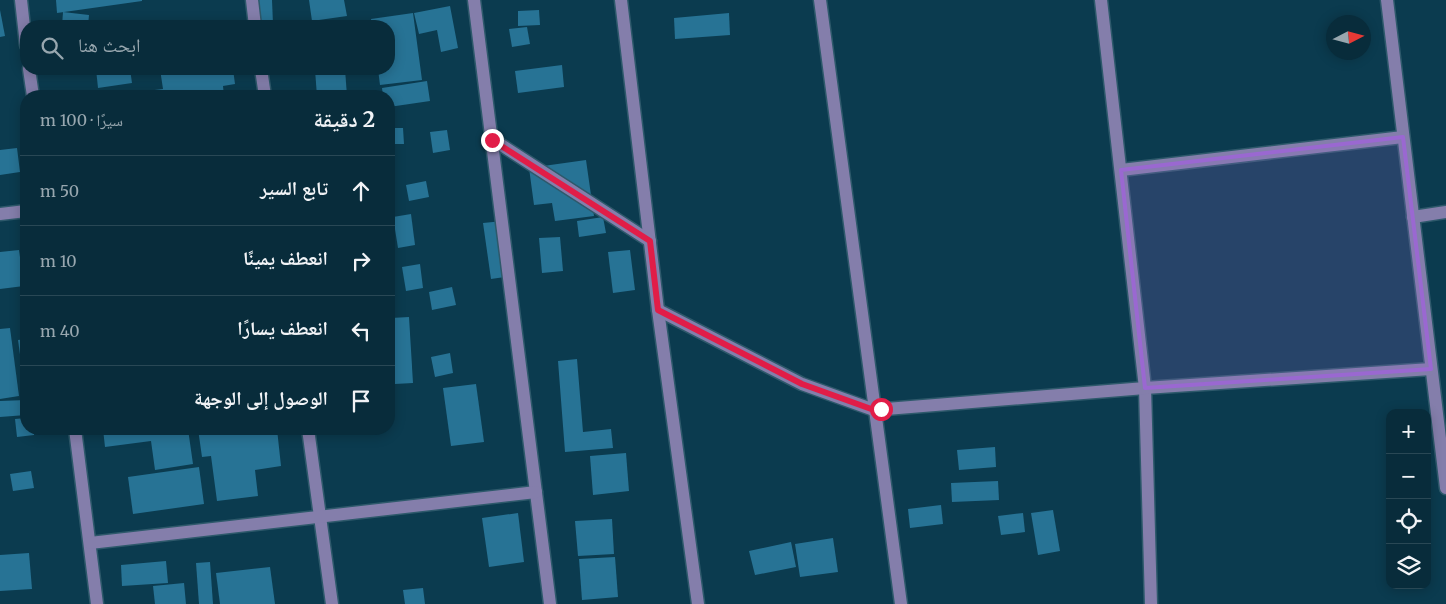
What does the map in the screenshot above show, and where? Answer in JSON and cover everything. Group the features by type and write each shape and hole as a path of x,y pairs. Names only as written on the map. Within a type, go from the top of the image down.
{"street":[{"path":"20,0 23,20"},
{"path":"252,0 254,20"},
{"path":"474,0 550,604"},
{"path":"620,0 658,310 698,604"},
{"path":"820,0 901,604"},
{"path":"1101,0 1145,388 1151,604"},
{"path":"1387,0 1402,137 1446,488"},
{"path":"30,75 32,90"},
{"path":"262,75 263,90"},
{"path":"1121,170 1402,137"},
{"path":"492,140 650,241"},
{"path":"0,214 20,212"},
{"path":"1413,217 1446,212"},
{"path":"658,310 802,384 874,410 1145,388 1431,369"},
{"path":"76,435 98,604"},
{"path":"309,435 332,604"},
{"path":"90,543 536,492"}],"highlighted area":[{"path":"1403,137 1431,369 1145,388 1121,170"}],"building":[{"path":"56,0 142,0 142,1 57,13"},
{"path":"254,0 272,0 273,20 256,20"},
{"path":"309,0 344,0 347,16 312,20"},
{"path":"450,6 458,48 441,52 437,30 419,34 414,13"},
{"path":"0,10 5,36 0,37"},
{"path":"539,10 540,25 518,26 518,11"},
{"path":"63,12 89,15 89,20 62,20"},
{"path":"413,13 422,80 380,85 379,75 395,75 395,20 371,19"},
{"path":"729,13 730,35 675,39 674,18"},
{"path":"527,27 530,44 512,47 509,29"},
{"path":"562,65 564,87 518,93 515,71"},
{"path":"97,75 131,75 132,83 98,88"},
{"path":"161,75 234,75 235,84 223,86 223,90 154,90 163,89"},
{"path":"315,75 345,75 347,90 317,90"},
{"path":"427,81 430,101 395,106 395,90 382,90 382,88"},
{"path":"395,128 403,128 404,144 395,144"},
{"path":"447,130 450,150 433,153 430,132"},
{"path":"17,148 20,172 0,175 0,150"},
{"path":"586,160 594,216 555,221 552,203 534,205 529,168"},
{"path":"426,181 429,197 409,201 406,185"},
{"path":"411,214 415,245 398,248 395,217"},
{"path":"603,217 606,233 579,237 577,221"},
{"path":"503,221 511,276 491,279 483,223"},
{"path":"560,237 563,271 542,273 539,238"},
{"path":"19,250 20,286 0,289 0,252"},
{"path":"630,250 635,290 613,293 608,252"},
{"path":"420,264 423,288 406,291 402,267"},
{"path":"452,287 456,305 432,310 429,292"},
{"path":"409,317 413,383 395,384 395,318"},
{"path":"10,328 19,396 0,399 0,329"},
{"path":"450,353 453,373 435,377 431,357"},
{"path":"577,359 583,432 611,429 613,448 565,452 558,361"},
{"path":"476,384 484,442 451,446 443,388"},
{"path":"20,400 20,415 0,417 0,401"},
{"path":"15,419 20,419 20,435 34,435 17,437"},
{"path":"104,435 189,435 193,464 155,470 151,441 105,447"},
{"path":"199,435 278,435 281,466 255,470 258,496 217,501 211,456 202,457"},
{"path":"995,447 996,467 959,470 957,450"},
{"path":"626,453 629,491 593,495 590,456"},
{"path":"199,467 204,504 133,514 128,477"},
{"path":"31,471 34,488 13,491 10,474"},
{"path":"998,481 999,500 952,502 951,483"},
{"path":"941,505 943,524 910,528 908,509"},
{"path":"1053,510 1060,551 1038,555 1031,513"},
{"path":"518,513 524,562 489,567 482,518"},
{"path":"1023,513 1025,532 1001,535 998,516"},
{"path":"612,519 614,554 578,556 575,521"},
{"path":"833,538 838,572 800,577 795,544"},
{"path":"791,542 796,567 755,575 749,551"},
{"path":"29,553 32,589 0,591 0,555"},
{"path":"615,557 618,597 582,600 579,559"},
{"path":"166,561 168,583 122,586 121,565"},
{"path":"210,562 213,604 199,604 196,563"},
{"path":"270,567 275,604 220,604 216,573"},
{"path":"184,583 186,604 155,604 153,586"},
{"path":"423,588 425,604 405,604 403,590"}],"route":[{"path":"492,140 650,241 658,310 802,384 874,410 881,409"}]}
